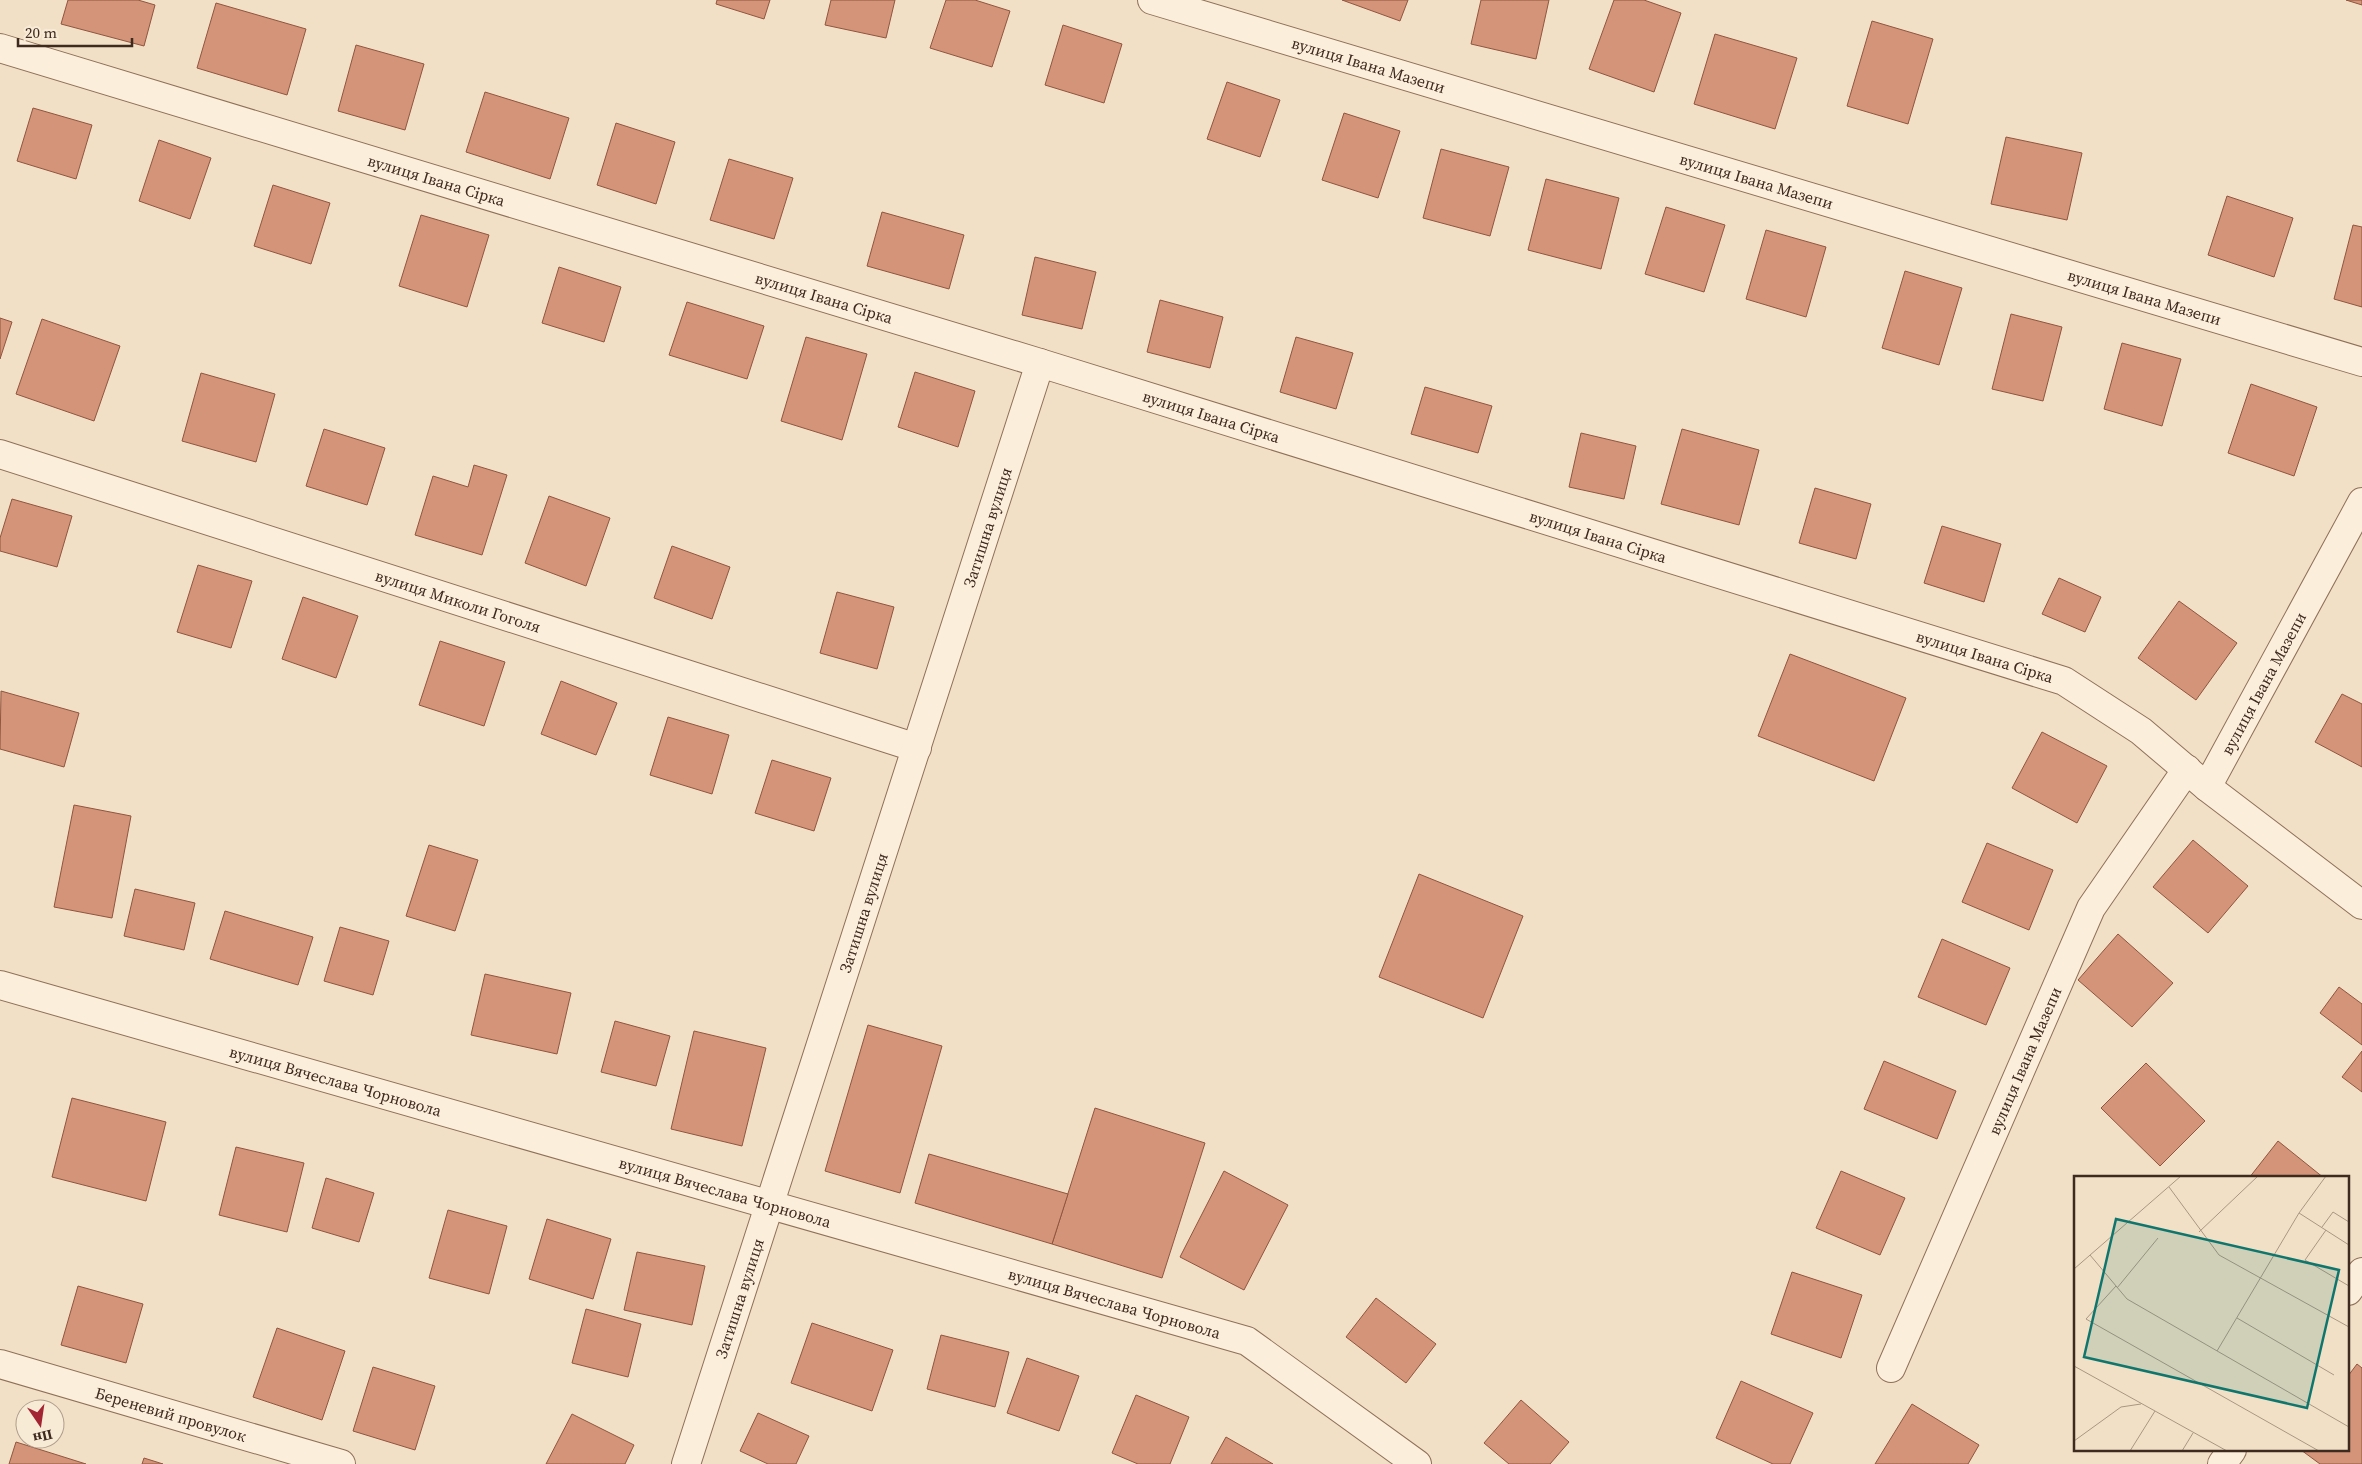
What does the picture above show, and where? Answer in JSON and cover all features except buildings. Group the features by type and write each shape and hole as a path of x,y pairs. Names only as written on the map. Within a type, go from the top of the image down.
{"street":[{"name":"вулиця Івана Мазепи","path":"1152,0 2362,362"},
{"name":"вулиця Івана Сірка","path":"0,48 1040,363 2064,681 2141,731 2207,787 2362,905"},
{"name":"Затишна вулиця","path":"686,1464 768,1204 1040,363"},
{"name":"вулиця Миколи Гоголя","path":"0,454 917,748"},
{"name":"вулиця Івана Мазепи","path":"2207,787 2362,502"},
{"name":"вулиця Івана Мазепи","path":"1890,1368 2091,908 2187,769"},
{"name":"вулиця Вячеслава Чорновола","path":"0,985 1247,1341 1418,1464"},
{"path":"2350,1288 2362,1272"},
{"name":"Береневий провулок","path":"0,1364 341,1464"},
{"path":"2222,1464 2231,1452"}]}
